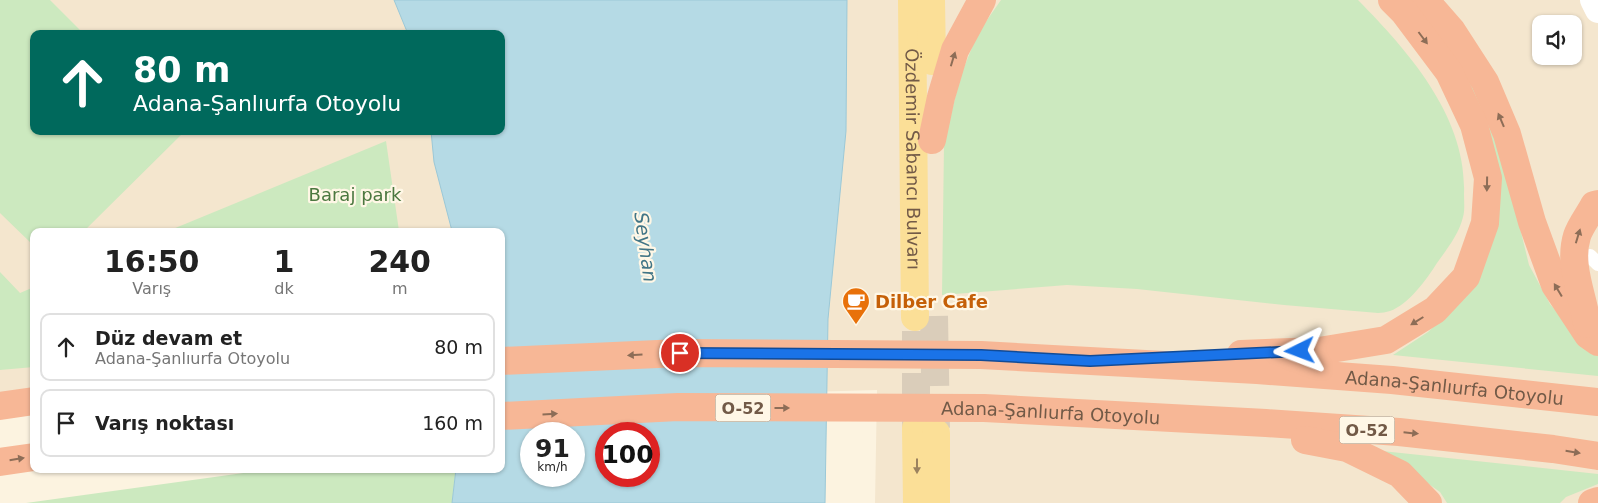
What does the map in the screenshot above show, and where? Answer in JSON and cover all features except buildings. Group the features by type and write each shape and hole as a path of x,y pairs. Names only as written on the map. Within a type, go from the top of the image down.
{"highway":[{"path":"932,140 941,97 955,50 982,0"},
{"path":"1090,361 1319,350 1386,340 1434,310 1466,276 1485,224 1488,178 1474,125 1449,72 1404,12 1392,0"},
{"path":"1425,0 1452,31 1485,82 1507,134 1532,222 1555,285 1593,339"},
{"path":"1593,339 1574,263 1577,235 1594,205 1598,204"},
{"name":"Adana-Şanlıurfa Otoyolu","path":"505,361 680,353 981,355 1256,370 1392,380 1598,402"},
{"path":"0,406 30,402"},
{"name":"Adana-Şanlıurfa Otoyolu","path":"505,416 678,407 984,408 1399,432 1553,448 1598,456"},
{"path":"1136,416 1267,432 1347,448 1400,474 1428,503"},
{"path":"0,462 30,458"},
{"path":"1592,503 1598,501"}],"main road":[{"name":"Özdemir Sabancı Bulvarı","path":"912,0 925,316 932,140 931,0"},
{"path":"1593,0 1598,10"},
{"path":"917,503 926,430 936,503"}],"shaded area":[{"path":"0,0 1598,0 1598,503 875,503 877,390 505,401 505,228 30,228 30,415 0,416"}],"green space":[{"path":"0,0 50,0 80,30 30,30 30,135 181,135 87,228 30,228 30,242 0,213"},
{"path":"1001,0 1358,0 1415,64 1445,112 1456,139 1462,166 1464,212 1456,235 1416,291 1397,308 1381,313 1284,305 1137,289 1067,285 942,295 944,144 960,77 978,33"},
{"path":"1406,0 1415,0 1475,80 1496,129 1529,265 1550,304 1590,350 1598,356 1598,376 1393,355 1428,332 1459,302 1497,196"},
{"name":"Baraj park","path":"386,141 399,228 175,228"},
{"path":"0,272 20,293 30,289 30,367 0,370"},
{"path":"1382,451 1598,474 1598,484 1566,497 1560,503 1447,503 1440,492"},
{"path":"244,473 456,473 452,503 26,503"}],"water":[{"name":"Seyhan","path":"394,0 847,0 846,131 828,319 825,503 452,503 456,473 505,473 505,228 451,228 434,162 431,135 505,135 505,30 406,30"}],"tunnel":[{"path":"934,316 936,431"},
{"path":"916,331 916,428"}],"place":[{"name":"Dilber Cafe","path":"856,325"}],"route":[{"path":"680,353 981,355 1090,361 1300,351"}]}
